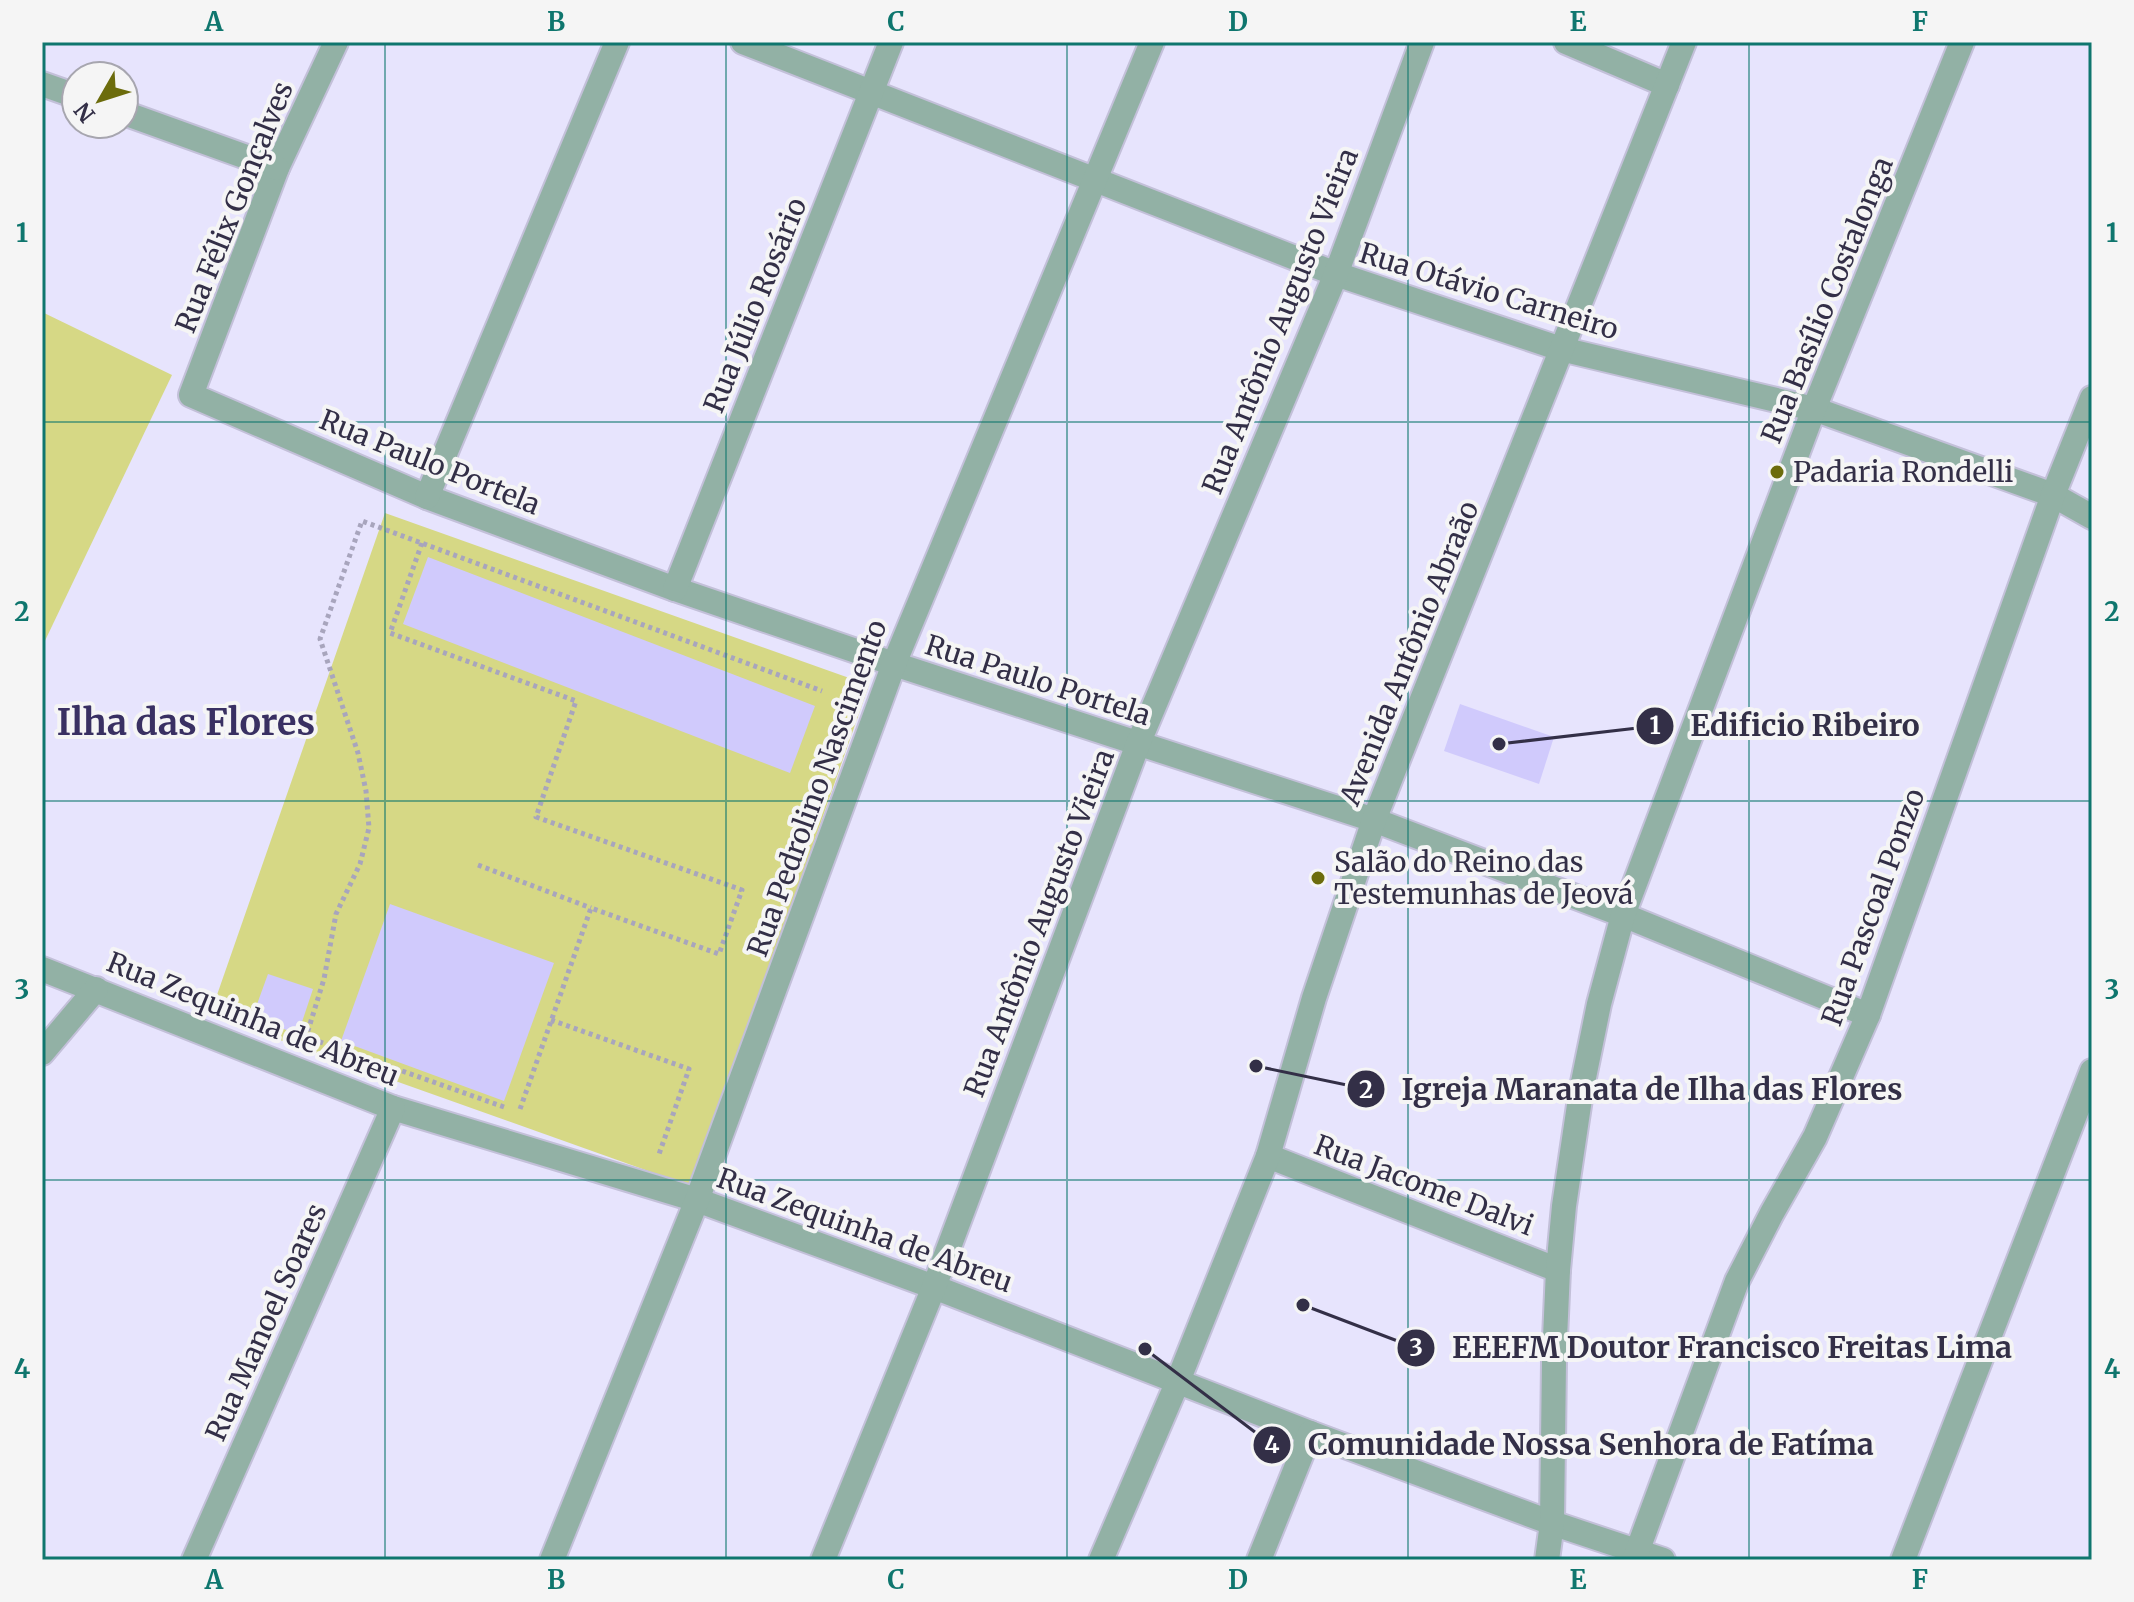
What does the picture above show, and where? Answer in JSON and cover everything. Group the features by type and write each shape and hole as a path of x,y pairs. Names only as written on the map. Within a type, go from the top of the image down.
{"street":[{"name":"Rua Félix Gonçalves","path":"191,395 277,168 336,42"},
{"path":"427,497 617,42"},
{"name":"Rua Otávio Carneiro","path":"743,42 1336,274 1561,349 1814,409 2053,495 2092,517"},
{"name":"Rua Júlio Rosário","path":"675,589 891,42"},
{"name":"Rua Pedrolino Nascimento","path":"552,1560 697,1200 894,664 1152,42"},
{"name":"Rua Antônio Augusto Vieira","path":"823,1560 934,1287 1138,744 1336,274 1422,42"},
{"path":"1566,42 1667,85"},
{"name":"Avenida Antônio Abraão","path":"1101,1560 1178,1381 1268,1156 1314,998 1374,820 1684,42"},
{"name":"Rua Basílio Costalonga","path":"1547,1560 1552,1523 1554,1361 1564,1206 1581,1092 1599,1004 1623,915 1814,409 1962,42"},
{"path":"140,119 277,168"},
{"name":"Rua Paulo Portela","path":"191,395 427,497 675,589 894,664 1374,820 1623,915 1868,1015"},
{"name":"Rua Pascoal Ponzo","path":"1636,1556 1737,1281 1815,1137 1868,1015 2053,495 2092,398"},
{"name":"Rua Zequinha de Abreu","path":"42,969 393,1108 697,1200 934,1287 1636,1556 1663,1560"},
{"path":"42,1053 96,989"},
{"path":"1903,1560 2092,1071"},
{"name":"Rua Manoel Soares","path":"194,1560 393,1108"},
{"name":"Rua Jacome Dalvi","path":"1268,1156 1558,1270"},
{"path":"1259,1560 1310,1433"}],"path":[{"path":"532,1117 306,1037 324,979 336,914 360,864 369,828 366,791 358,753 320,639 362,521 822,691"},
{"path":"422,543 390,633 576,701 536,817 742,890 719,954 478,865"},
{"path":"519,1112 591,908"},
{"path":"551,1020 689,1069 657,1161"}],"green space":[{"path":"42,312 172,375 42,647"},
{"path":"385,513 869,685 693,1187 210,1015"}],"building":[{"path":"428,557 815,706 790,773 403,624"},
{"path":"1460,704 1554,737 1539,784 1444,751"},
{"path":"390,904 554,963 504,1101 341,1041"},
{"path":"268,974 313,989 298,1034 252,1018"}],"place":[{"name":"Padaria Rondelli","path":"1777,472"},
{"name":"Edificio Ribeiro","path":"1499,744"},
{"name":"Salão do Reino das Testemunhas de Jeová","path":"1318,878"},
{"name":"Igreja Maranata de Ilha das Flores","path":"1256,1066"},
{"name":"EEEFM Doutor Francisco Freitas Lima","path":"1303,1305"},
{"name":"Comunidade Nossa Senhora de Fatíma","path":"1145,1349"}],"district":[{"name":"Ilha das Flores","path":"186,722"}]}
